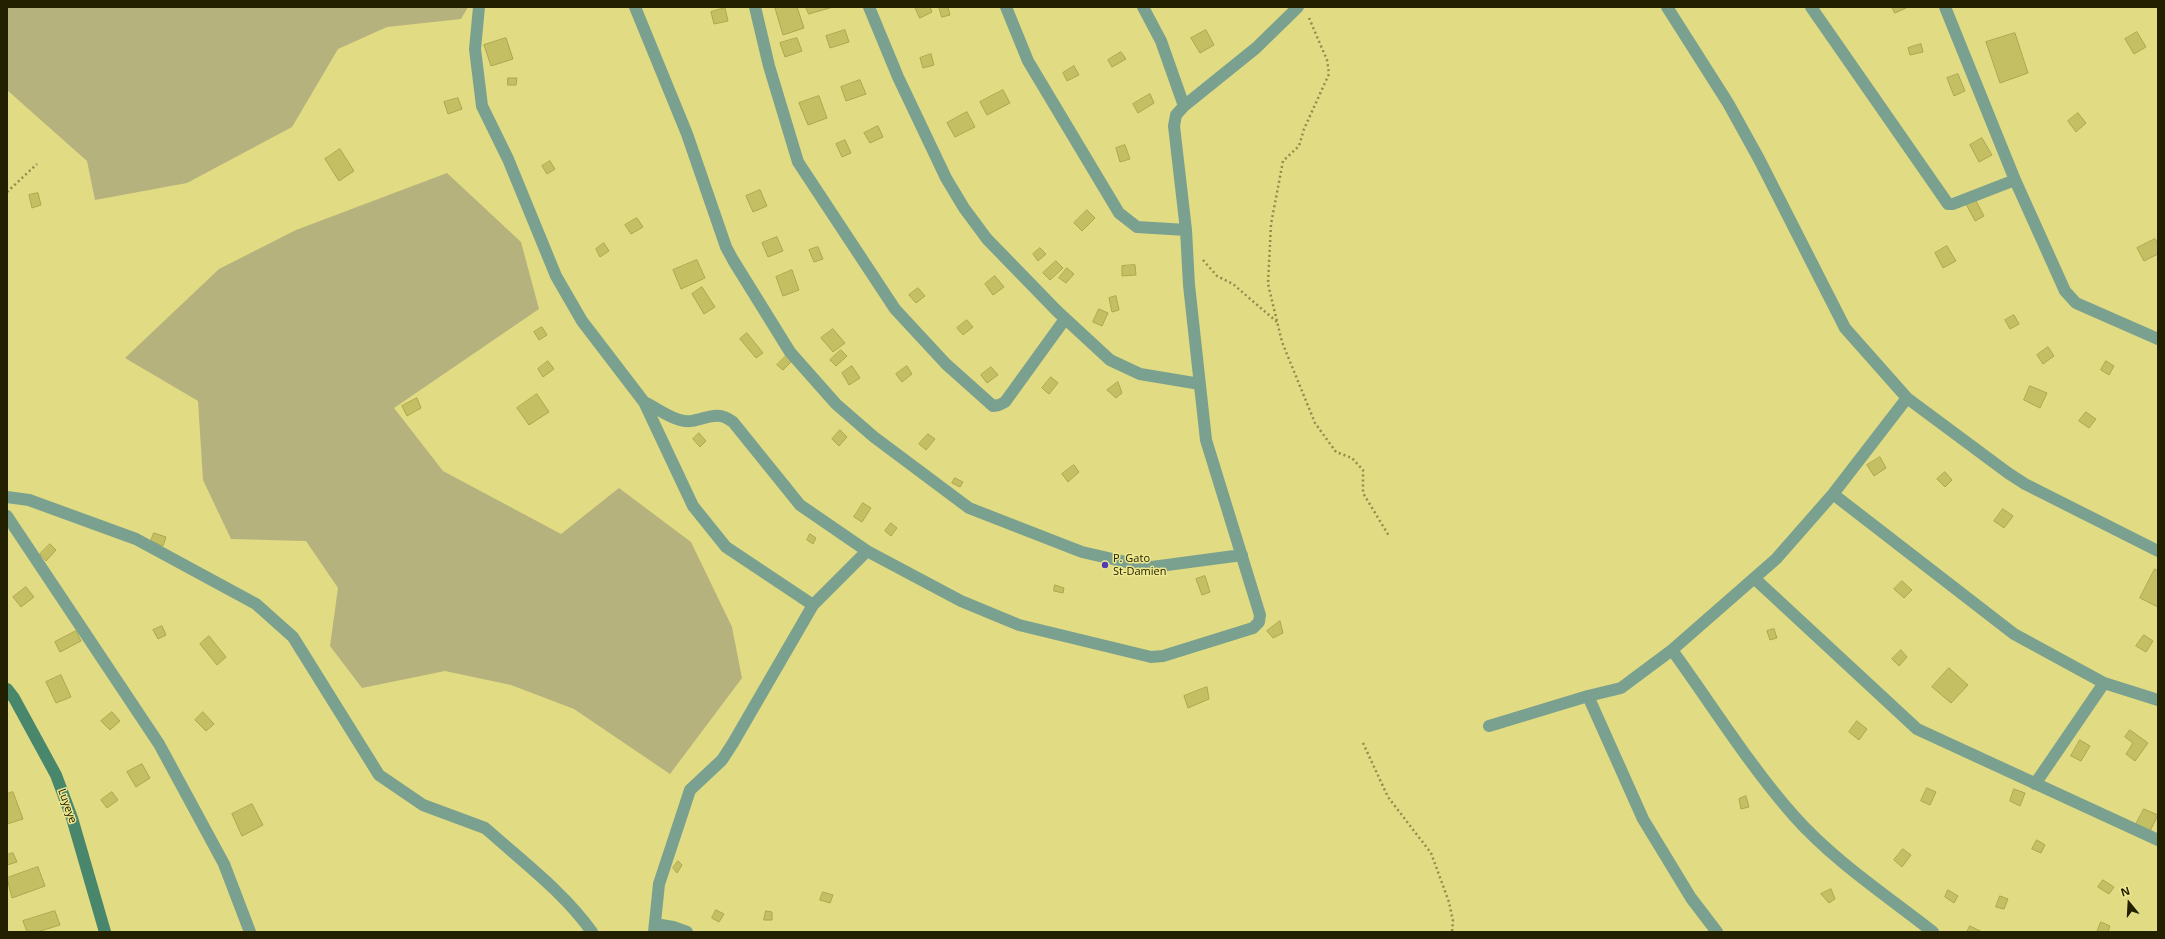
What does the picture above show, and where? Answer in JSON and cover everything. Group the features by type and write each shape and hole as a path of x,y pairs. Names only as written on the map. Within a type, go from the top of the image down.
{"street":[{"path":"479,7 475,49 482,106 508,159 556,276 582,321 644,402 688,498 726,547 813,605"},
{"path":"635,7 687,134 726,247 790,352 836,404 874,437 969,508 1082,552 1152,567 1242,554"},
{"path":"755,7 769,66 795,156 896,309 946,364 993,406 999,406 1005,402 1065,319"},
{"path":"869,7 898,78 946,178 964,208 987,239 1065,319 1110,360 1140,374 1200,384"},
{"path":"1006,7 1028,61 1119,213 1137,227 1186,230"},
{"path":"1144,7 1161,41 1184,106"},
{"path":"644,402 680,420 688,421 720,415 726,416 733,422 800,505 867,551 961,601 1019,624 1151,657 1163,656 1253,628 1259,622 1260,615 1206,440 1189,285 1186,230 1174,126 1176,115 1184,106 1256,48 1287,12 1298,7"},
{"path":"1667,7 1728,103 1755,152 1845,328 1907,398 2025,484 2158,551"},
{"path":"1811,7 1948,204 1953,204 2015,180"},
{"path":"1945,7 2015,180 2065,292 2076,303 2158,339"},
{"path":"1489,726 1588,696 1621,688 1672,650 1776,559 1833,494 1907,398"},
{"path":"1833,494 2008,630 2104,683 2158,700"},
{"path":"7,496 30,500 136,539 256,604 293,637 379,775 423,805 485,828 552,887 582,918 592,932"},
{"path":"7,516 149,726 224,864 250,932"},
{"path":"688,932 673,926 655,928 659,884 690,790 722,760 813,605 867,551"},
{"path":"1754,578 1910,725 2158,840"},
{"path":"1672,650 1763,776 1794,816 1833,854 1933,932"},
{"path":"2036,784 2104,683"},
{"path":"1588,696 1643,819 1691,898 1717,932"},
{"name":"Luyeye","path":"9,697 56,775 72,818 105,932"}],"path":[{"path":"1310,15 1311,26 1326,60 1330,74 1304,129 1299,146 1283,162 1271,224 1268,284 1282,342 1315,423 1336,452 1358,462 1363,470 1363,493 1389,536"},
{"path":"7,192 37,164"},
{"path":"1187,242 1218,276 1233,284 1277,322"},
{"path":"1363,743 1388,797 1431,853 1449,902 1453,921 1452,932"}],"shaded area":[{"path":"7,7 468,7 461,19 387,27 338,49 292,127 187,183 95,200 87,161 7,90"},
{"path":"447,173 521,242 539,309 394,408 443,471 561,534 619,488 691,542 732,627 742,678 670,774 574,709 511,685 445,671 362,688 330,646 338,588 306,541 231,539 203,480 198,401 125,358 219,269 296,230"}],"building":[{"path":"797,7 804,28 783,35 775,8"},
{"path":"806,7 833,7 809,14"},
{"path":"915,7 930,7 932,12 920,18"},
{"path":"939,7 948,7 950,15 942,17"},
{"path":"1892,7 1908,7 1895,13"},
{"path":"725,8 728,21 714,24 711,12"},
{"path":"845,30 849,42 830,48 826,36"},
{"path":"1206,30 1214,45 1200,53 1191,38"},
{"path":"2137,32 2146,47 2134,54 2125,39"},
{"path":"2015,33 2028,73 2000,83 1986,42"},
{"path":"506,38 513,59 491,66 484,45"},
{"path":"797,38 802,51 785,57 780,43"},
{"path":"1921,44 1923,52 1910,55 1908,48"},
{"path":"1121,52 1126,59 1112,67 1108,60"},
{"path":"931,54 934,65 923,68 920,58"},
{"path":"1074,66 1079,75 1067,81 1063,73"},
{"path":"1958,74 1965,91 1954,96 1947,78"},
{"path":"508,78 517,78 516,85 508,85"},
{"path":"860,80 866,94 846,101 841,87"},
{"path":"1003,90 1010,103 987,115 980,102"},
{"path":"1150,94 1154,103 1138,113 1133,104"},
{"path":"819,96 827,118 808,125 799,103"},
{"path":"458,98 462,109 448,114 444,102"},
{"path":"967,112 975,127 955,137 947,123"},
{"path":"2078,113 2086,123 2076,132 2068,121"},
{"path":"878,126 883,137 870,143 864,133"},
{"path":"1982,138 1992,155 1979,162 1970,145"},
{"path":"845,140 851,153 842,157 836,144"},
{"path":"1125,145 1130,159 1120,162 1116,148"},
{"path":"340,149 354,171 339,181 325,159"},
{"path":"550,161 555,169 547,174 542,166"},
{"path":"760,190 767,206 753,212 746,196"},
{"path":"38,193 41,205 32,208 29,195"},
{"path":"1975,199 1984,216 1975,221 1966,204"},
{"path":"1087,210 1095,218 1082,231 1074,223"},
{"path":"637,218 643,227 631,234 625,225"},
{"path":"777,237 783,251 768,257 762,243"},
{"path":"2155,239 2158,244 2158,254 2144,261 2137,248"},
{"path":"604,243 609,251 600,257 596,249"},
{"path":"1947,246 1956,261 1943,268 1935,253"},
{"path":"818,247 823,259 814,262 809,250"},
{"path":"1040,248 1046,254 1038,261 1033,254"},
{"path":"697,260 705,278 681,289 673,270"},
{"path":"1056,261 1063,268 1050,280 1043,273"},
{"path":"1135,265 1136,275 1122,276 1122,266"},
{"path":"1067,268 1074,274 1066,283 1059,278"},
{"path":"792,270 799,290 783,296 776,277"},
{"path":"995,276 1004,287 993,295 985,284"},
{"path":"702,287 715,307 704,314 692,294"},
{"path":"918,288 925,296 916,303 909,295"},
{"path":"1116,296 1119,310 1112,312 1109,298"},
{"path":"1099,309 1108,313 1102,326 1093,322"},
{"path":"2014,315 2019,324 2010,329 2005,320"},
{"path":"967,320 973,327 963,335 957,328"},
{"path":"542,327 547,335 539,340 534,332"},
{"path":"833,329 845,343 833,352 821,338"},
{"path":"747,333 763,353 756,358 740,339"},
{"path":"2048,347 2054,356 2043,364 2037,355"},
{"path":"841,350 847,356 836,366 830,360"},
{"path":"787,355 793,360 783,370 777,365"},
{"path":"548,361 554,369 543,377 538,369"},
{"path":"2106,361 2114,366 2109,375 2101,370"},
{"path":"852,366 860,378 849,385 842,373"},
{"path":"907,366 912,374 902,382 896,374"},
{"path":"991,367 998,375 987,383 981,375"},
{"path":"1051,377 1058,383 1049,394 1042,388"},
{"path":"1118,382 1122,393 1116,398 1107,390"},
{"path":"2030,386 2047,393 2040,408 2024,400"},
{"path":"537,394 549,412 529,425 517,408"},
{"path":"417,398 421,408 407,416 402,406"},
{"path":"2086,412 2096,419 2089,428 2079,421"},
{"path":"840,430 847,437 839,446 832,439"},
{"path":"699,433 706,441 700,447 693,439"},
{"path":"928,434 935,439 926,450 919,444"},
{"path":"1880,457 1886,468 1874,476 1867,465"},
{"path":"1074,465 1079,472 1068,482 1062,474"},
{"path":"1945,472 1952,480 1945,487 1937,479"},
{"path":"955,478 963,482 960,487 952,483"},
{"path":"863,503 871,508 862,522 854,517"},
{"path":"2003,509 2013,516 2004,528 1994,521"},
{"path":"891,523 897,528 891,536 885,531"},
{"path":"154,533 166,537 163,546 151,541"},
{"path":"810,534 816,538 813,544 807,540"},
{"path":"50,544 56,550 46,561 40,554"},
{"path":"2155,569 2158,571 2158,607 2140,598"},
{"path":"1205,576 1210,592 1202,595 1196,579"},
{"path":"1902,581 1912,590 1904,598 1894,589"},
{"path":"1055,585 1064,588 1063,593 1054,591"},
{"path":"26,587 34,597 21,607 13,597"},
{"path":"1280,621 1283,633 1273,638 1267,631"},
{"path":"162,626 166,635 158,639 153,630"},
{"path":"1774,629 1777,638 1770,640 1767,631"},
{"path":"76,631 81,641 60,652 55,642"},
{"path":"2144,635 2153,641 2146,652 2136,646"},
{"path":"209,636 226,657 217,665 200,644"},
{"path":"1901,650 1907,657 1899,666 1892,659"},
{"path":"1949,668 1968,685 1951,703 1932,687"},
{"path":"61,675 71,697 56,703 46,682"},
{"path":"1207,687 1209,699 1188,708 1184,696"},
{"path":"112,712 120,721 110,730 101,721"},
{"path":"203,712 214,724 206,731 195,720"},
{"path":"1857,721 1867,729 1859,740 1849,732"},
{"path":"2130,730 2148,743 2135,761 2126,754 2133,743 2125,737"},
{"path":"2080,740 2090,746 2081,761 2071,756"},
{"path":"142,764 150,778 136,787 127,772"},
{"path":"1927,788 1936,792 1930,805 1921,801"},
{"path":"2014,789 2025,793 2020,806 2010,801"},
{"path":"13,792 23,819 7,824 7,794"},
{"path":"112,792 118,800 107,808 101,800"},
{"path":"1746,796 1749,807 1741,809 1739,799"},
{"path":"252,804 263,825 242,836 232,814"},
{"path":"2144,809 2158,815 2149,833 2135,826"},
{"path":"2037,840 2045,845 2041,853 2032,849"},
{"path":"1903,849 1911,855 1902,867 1894,860"},
{"path":"13,853 17,862 7,865 7,855"},
{"path":"678,861 682,865 677,873 673,868"},
{"path":"38,867 45,886 12,898 7,878"},
{"path":"2103,880 2114,887 2109,894 2098,887"},
{"path":"1831,889 1835,899 1829,903 1821,894"},
{"path":"1948,890 1958,896 1954,903 1945,897"},
{"path":"823,892 833,895 830,903 820,900"},
{"path":"2000,896 2008,899 2004,909 1996,907"},
{"path":"716,910 724,914 719,922 712,918"},
{"path":"55,911 60,925 37,932 27,932 23,921"},
{"path":"766,911 772,912 772,920 764,920"},
{"path":"2101,922 2110,926 2108,932 2097,932"},
{"path":"1970,926 1982,932 1967,932"}],"place":[{"name":"P. Gato St-Damien","path":"1105,565"}]}
